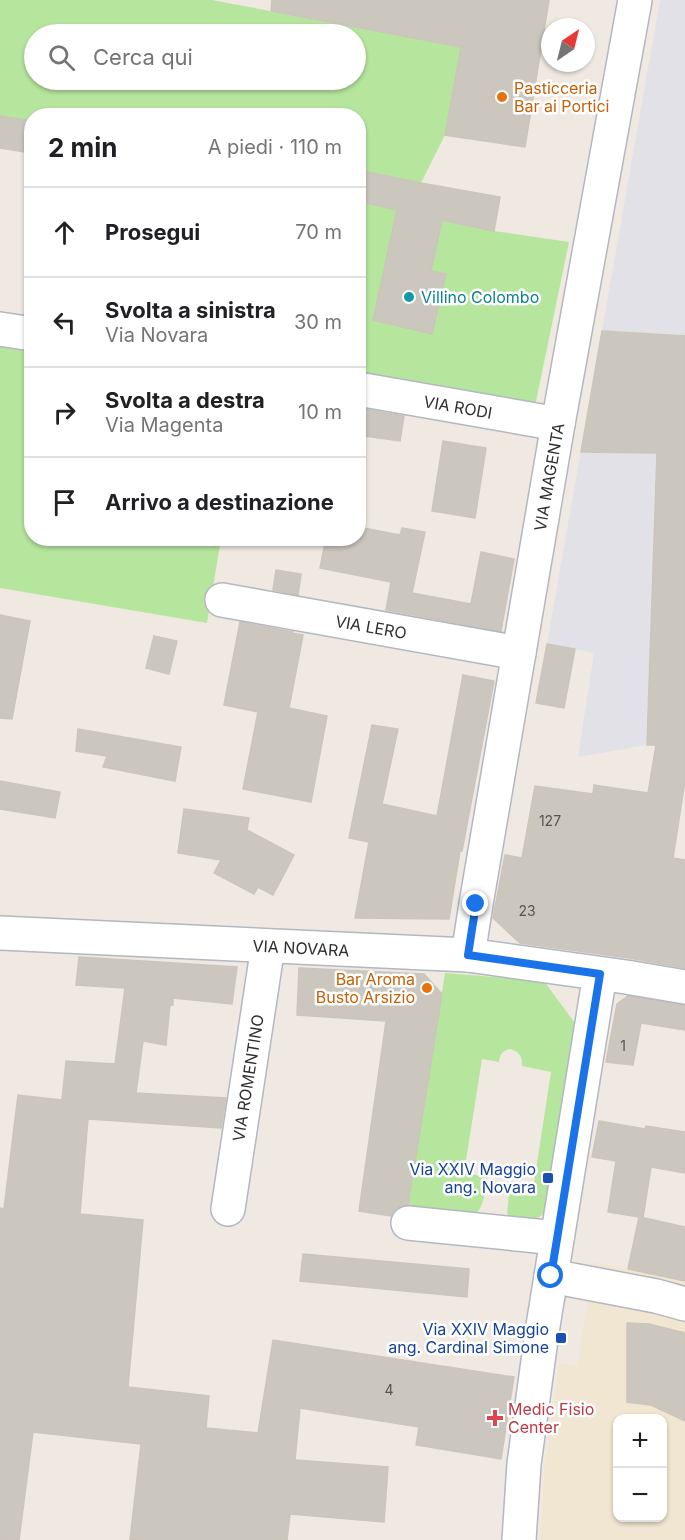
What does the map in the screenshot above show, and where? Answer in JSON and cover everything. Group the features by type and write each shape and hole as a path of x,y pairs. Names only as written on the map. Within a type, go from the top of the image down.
{"street":[{"name":"VIA MAGENTA","path":"468,955 558,424 635,0"},
{"path":"0,328 24,332"},
{"name":"VIA RODI","path":"366,391 558,424"},
{"name":"VIA LERO","path":"222,600 519,653"},
{"name":"VIA NOVARA","path":"0,933 468,955 685,987"},
{"name":"VIA ROMENTINO","path":"228,1209 268,946"},
{"path":"519,1540 524,1464 551,1276 600,974"},
{"path":"408,1223 557,1238"},
{"path":"551,1276 656,1296 685,1304"}],"shaded area":[{"path":"660,0 685,0 685,746 647,745 578,757 594,653 547,644"},
{"path":"595,1262 685,1282 685,1540 540,1540 544,1472 559,1363 577,1366"}],"green space":[{"path":"0,0 212,0 339,24 24,24 24,90 366,90 366,29 461,47 445,135 421,183 366,171 366,108 24,108 24,120 0,116"},
{"path":"366,203 494,231 569,242 535,406 366,376"},
{"path":"0,341 24,345 24,546 220,546 207,623 0,588"},
{"path":"445,973 544,981 574,1022 575,1028 547,1210 533,1219 522,1220 507,1214 509,1194 532,1196 551,1072 522,1066 520,1055 510,1049 502,1053 499,1062 482,1059 464,1173 487,1177 479,1210 476,1214 408,1207"}],"building":[{"path":"272,0 549,0 546,18 541,18 541,49 525,147 445,135 461,47 366,29 366,24 340,24 271,11"},
{"path":"0,116 24,120 24,152 0,148"},
{"path":"366,172 500,197 494,231 442,220 431,271 446,274 432,334 373,320 397,210 366,203"},
{"path":"602,331 685,336 685,781 673,858 685,860 685,968 520,943 493,918 505,855 522,858 535,786 593,794 594,785 648,793 656,745 647,745 657,453 581,452"},
{"path":"366,409 404,416 400,441 366,436"},
{"path":"443,441 486,448 475,518 432,511"},
{"path":"402,528 425,532 412,593 471,604 481,552 514,559 501,631 386,610 391,582 320,568 324,546 366,546 366,529 400,535"},
{"path":"276,570 301,574 298,595 273,590"},
{"path":"0,615 30,621 12,719 0,718"},
{"path":"240,622 303,635 289,708 327,716 311,802 243,789 258,712 224,705"},
{"path":"154,636 177,641 169,674 146,668"},
{"path":"547,644 575,649 564,708 536,703"},
{"path":"463,675 494,681 462,851 460,851 449,919 355,918 369,842 349,838 372,725 398,729 382,804 437,816"},
{"path":"78,729 181,747 175,781 103,767 107,756 76,751"},
{"path":"0,781 60,792 55,818 0,809"},
{"path":"184,809 249,818 247,830 294,855 273,895 258,887 254,894 214,873 221,860 178,853"},
{"path":"79,957 237,967 232,1004 173,998 173,1005 170,1005 166,1045 143,1041 136,1093 226,1098 221,1128 88,1119 80,1214 143,1220 128,1387 209,1396 206,1428 258,1433 273,1340 514,1377 501,1459 416,1445 419,1427 300,1408 295,1460 388,1467 384,1522 290,1514 287,1540 130,1540 141,1444 33,1432 19,1540 0,1540 0,1208 4,1209 18,1095 62,1100 66,1061 115,1064 125,988 76,985"},
{"path":"299,968 424,974 442,994 408,1205 400,1206 391,1216 359,1211 386,1021 297,1015"},
{"path":"628,996 685,1005 685,1030 641,1023 633,1065 606,1062 617,1004"},
{"path":"599,1121 645,1129 646,1126 685,1132 685,1173 651,1167 643,1218 685,1227 685,1281 628,1269 639,1217 608,1212 616,1161 592,1157"},
{"path":"303,1254 469,1269 467,1297 300,1281"},
{"path":"627,1323 649,1324 685,1333 685,1421 651,1405 627,1402"}],"place":[{"name":"Pasticceria Bar ai Portici","path":"502,97"},
{"name":"Villino Colombo","path":"409,297"},
{"name":"Bar Aroma Busto Arsizio","path":"427,988"},
{"name":"Via XXIV Maggio ang. Novara","path":"548,1178"},
{"name":"Via XXIV Maggio ang. Cardinal Simone","path":"561,1338"},
{"name":"Medic Fisio Center","path":"495,1418"}],"route":[{"path":"476,904 468,955 600,974 551,1276"}]}
